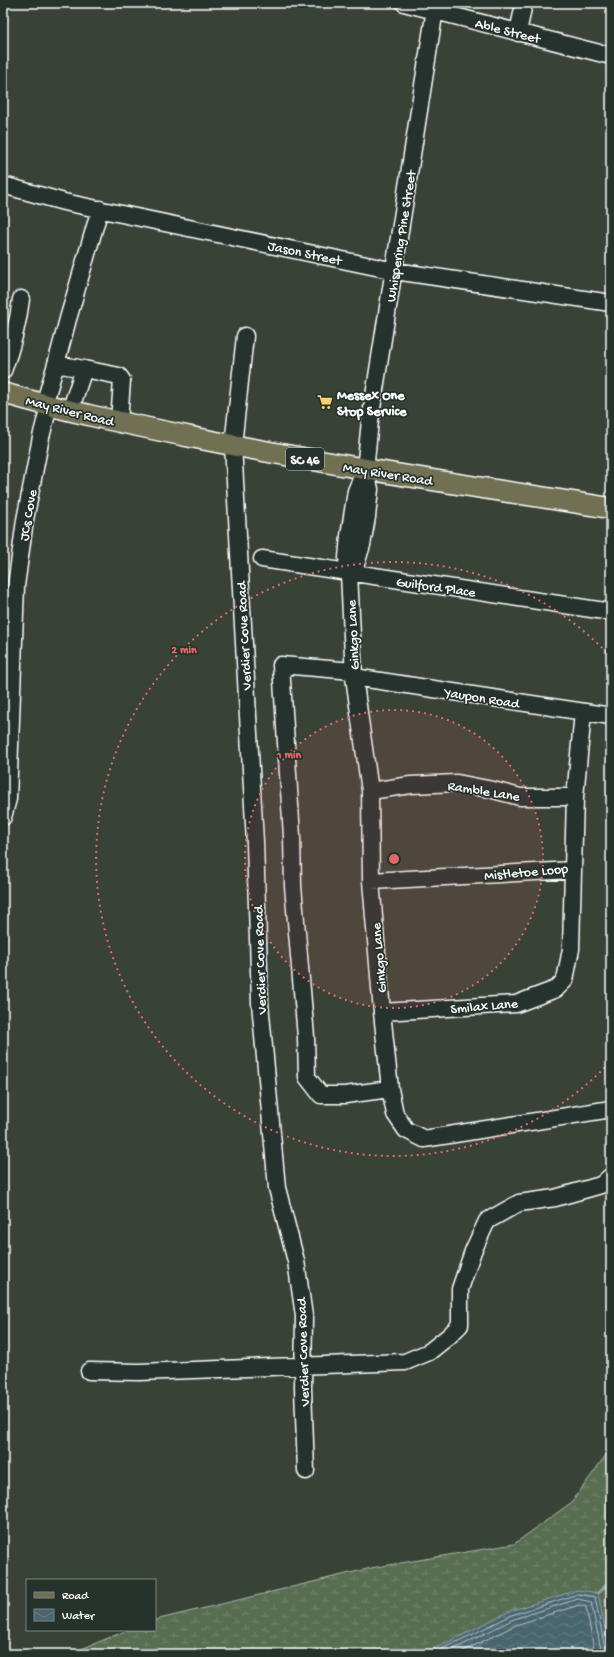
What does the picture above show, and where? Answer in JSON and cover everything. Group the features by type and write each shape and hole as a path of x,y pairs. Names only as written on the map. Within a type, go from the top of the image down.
{"main road":[{"name":"May River Road","path":"3,393 70,411 119,422 365,470 611,508"}],"street":[{"name":"Able Street","path":"404,3 435,7 518,33 611,56"},
{"path":"518,33 524,3"},
{"name":"Whispering Pine Street","path":"365,470 370,421 395,271 435,7"},
{"name":"Jason Street","path":"3,185 64,202 395,271 611,303"},
{"name":"JCs Cove","path":"3,817 8,799 16,586 25,520 56,364 100,209"},
{"path":"3,371 18,322 21,299"},
{"name":"Verdier Cove Road","path":"245,336 233,445 255,842 260,1003 277,1188 296,1261 304,1316 306,1471"},
{"path":"56,364 119,376 122,380 119,422"},
{"path":"70,411 84,370"},
{"name":"Ginkgo Lane","path":"365,470 356,491 347,558 354,674 370,790 371,881 382,1012 390,1089 395,1114 406,1130 424,1139 611,1109"},
{"name":"Guilford Place","path":"262,559 611,612"},
{"name":"Yaupon Road","path":"390,1089 345,1095 321,1095 307,1077 306,1037 293,886 292,836 281,665 354,674 611,716"},
{"name":"Mistletoe Loop","path":"371,881 574,870 575,797 584,712"},
{"name":"Ramble Lane","path":"370,790 411,785 457,783 520,797 575,797"},
{"name":"Smilax Lane","path":"382,1012 516,1004 556,989 565,980 571,949 574,870"},
{"path":"89,1371 139,1372 405,1362 429,1352 460,1325 460,1289 473,1251 487,1221 519,1203 555,1198 601,1185 611,1176"}],"green space":[{"path":"611,1448 611,1654 434,1649 413,1654 69,1654 126,1631 156,1631 156,1620 371,1568 514,1544 572,1502"}],"water":[{"path":"578,1590 598,1593 610,1654 413,1654 434,1649 510,1611"}],"waterway":[{"path":"598,1593 611,1581"}],"place":[{"name":"Messex One Stop Service","path":"325,402"}]}
